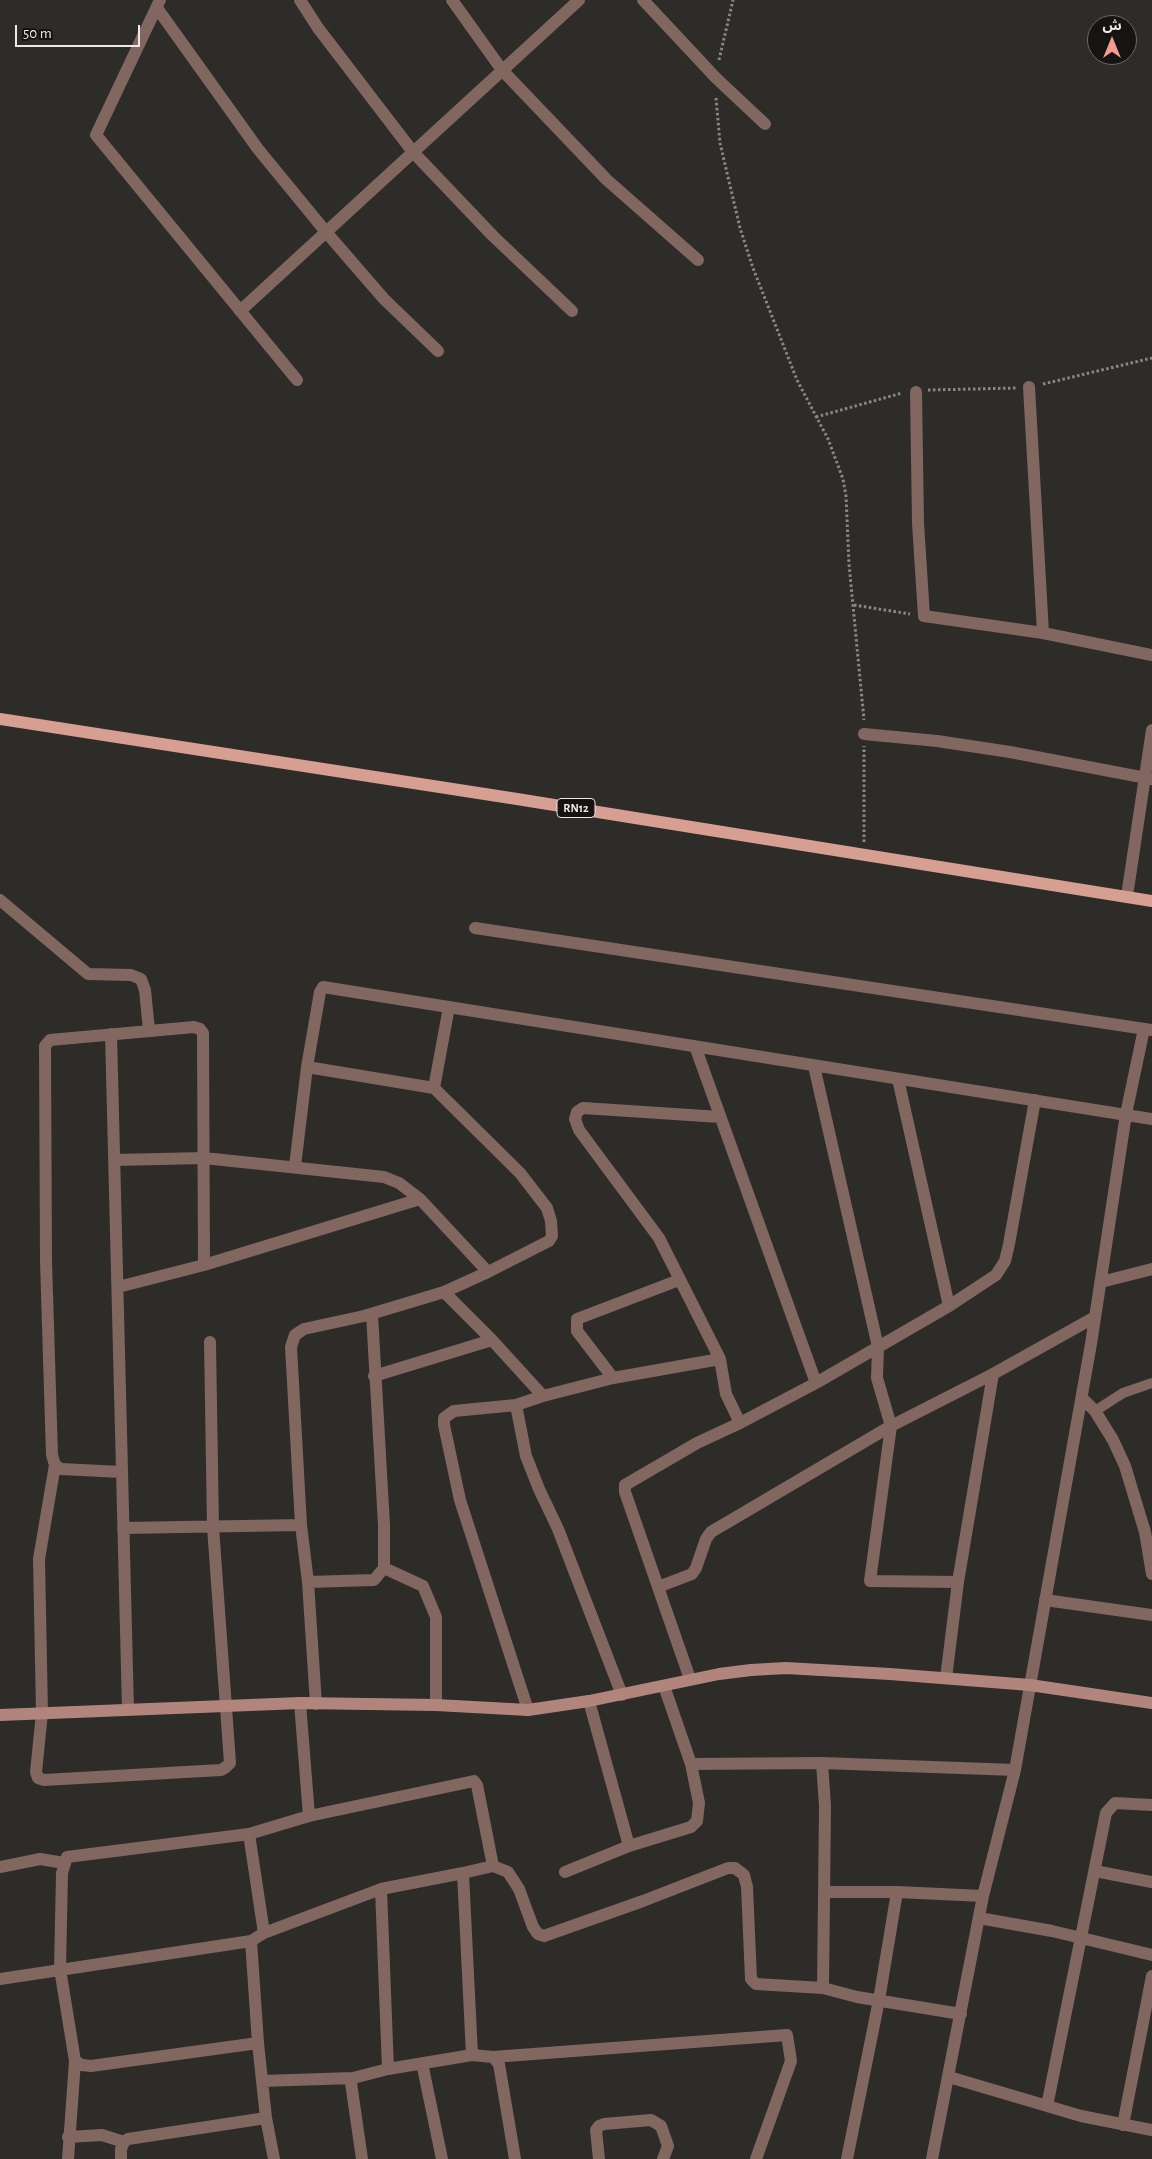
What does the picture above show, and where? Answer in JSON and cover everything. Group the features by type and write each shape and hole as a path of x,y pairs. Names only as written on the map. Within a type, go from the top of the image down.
{"main road":[{"name":"RN12","path":"0,719 552,804 864,856 1152,901"}],"street":[{"path":"300,0 318,28 413,152 493,236 572,311"},
{"path":"452,0 502,70 607,180 698,260"},
{"path":"240,311 579,0"},
{"path":"643,0 716,78 765,124"},
{"path":"297,380 96,135 159,4 258,149 384,299 438,351"},
{"path":"1029,387 1043,634"},
{"path":"916,392 918,523 924,616 1043,634 1152,656"},
{"path":"1127,896 1148,778 1152,730"},
{"path":"864,734 992,750 1148,778"},
{"path":"0,900 88,974 131,975 142,979 149,1030"},
{"path":"476,928 1148,1029 1126,1114 1082,1398 1015,1770 983,1896 932,2159"},
{"path":"295,1166 307,1067 320,992 323,987 1152,1119"},
{"path":"434,1088 449,1007"},
{"path":"204,1265 203,1033 200,1029 194,1027 50,1040 45,1046 46,1261 52,1455 55,1465 39,1559 42,1713 36,1772 38,1778 44,1780 221,1770 230,1763 213,1527 210,1342"},
{"path":"111,1034 118,1287 120,1472 128,1709"},
{"path":"695,1046 816,1382"},
{"path":"814,1066 878,1347 877,1378 891,1426 870,1580 958,1582"},
{"path":"307,1067 434,1088 520,1173 546,1208 551,1221 552,1236 549,1241 444,1292 372,1314 304,1329 295,1335 292,1340 301,1526 308,1582 316,1704"},
{"path":"898,1079 949,1306"},
{"path":"690,1679 625,1492 625,1485 697,1443 740,1423 878,1347 949,1306 996,1275 1005,1261 1035,1100"},
{"path":"720,1117 583,1108 577,1112 575,1119 579,1130 659,1238 720,1359 726,1394 740,1423"},
{"path":"115,1160 204,1158 384,1176 399,1183 420,1199 488,1272"},
{"path":"118,1287 204,1265 420,1199"},
{"path":"1101,1282 1152,1269"},
{"path":"613,1378 577,1331 577,1319 679,1280"},
{"path":"444,1292 492,1340 543,1396"},
{"path":"308,1582 374,1580 384,1568 384,1525 374,1376 372,1314"},
{"path":"658,1587 692,1574 706,1539 711,1532 891,1426 993,1374 1095,1317"},
{"path":"374,1376 492,1340"},
{"path":"528,1710 460,1500 444,1418 454,1411 516,1405 613,1378 720,1359"},
{"path":"946,1678 958,1582 993,1374"},
{"path":"1082,1398 1095,1411 1113,1440 1125,1466 1145,1532 1152,1574"},
{"path":"516,1405 526,1456 558,1529 622,1695"},
{"path":"55,1465 61,1469 120,1472"},
{"path":"123,1528 301,1526"},
{"path":"384,1568 423,1586 436,1617 436,1705"},
{"path":"1046,1600 1152,1615"},
{"path":"0,1715 300,1703 436,1705 528,1710 622,1695 690,1679 751,1670 786,1668 1030,1685 1152,1703"},
{"path":"565,1872 629,1846 691,1827 697,1821 699,1803 691,1764 664,1686"},
{"path":"590,1701 629,1846"},
{"path":"300,1703 309,1816"},
{"path":"691,1764 822,1763 1015,1770"},
{"path":"822,1763 825,1806 823,1988"},
{"path":"68,2159 75,2061 60,1969 64,1863 67,1858 75,1855 249,1834 309,1816 474,1781 477,1785 493,1866"},
{"path":"1047,2106 1103,1821 1110,1806 1115,1803 1152,1806"},
{"path":"249,1834 264,1933"},
{"path":"0,1867 40,1859 64,1863"},
{"path":"0,1978 250,1941 264,1933 381,1889 493,1866 508,1872 519,1889 533,1927 538,1934 544,1936 728,1868 735,1868 744,1875 747,1887 751,1979 756,1984 823,1988 961,2014"},
{"path":"1094,1870 1152,1882"},
{"path":"463,1873 472,2056"},
{"path":"381,1889 388,2068"},
{"path":"824,1892 896,1892 983,1896"},
{"path":"846,2159 879,2000 896,1892"},
{"path":"979,1918 1052,1931 1152,1956"},
{"path":"250,1941 266,2118 274,2159"},
{"path":"1123,2125 1147,2025 1152,1976"},
{"path":"262,2081 353,2078 388,2068 472,2056 493,2057 788,2035 792,2061 756,2159"},
{"path":"75,2061 82,2065 90,2066 258,2043"},
{"path":"493,2057 499,2064 515,2159"},
{"path":"422,2063 442,2159"},
{"path":"949,2077 1081,2116 1152,2130"},
{"path":"353,2078 351,2083 362,2159"},
{"path":"121,2159 124,2142 128,2139 266,2118"},
{"path":"599,2159 596,2130 599,2126 651,2120 661,2126 668,2146 663,2159"},
{"path":"68,2138 102,2135 124,2142"}],"lane":[{"path":"1095,1411 1123,1393 1152,1383"}],"path":[{"path":"733,0 716,78 716,107 720,144 740,228 773,322 797,380 828,438 843,479 846,496 849,564 864,734 864,856"},
{"path":"816,417 873,400 916,392 940,388 1029,387 1152,358"},
{"path":"854,605 924,616"}]}
